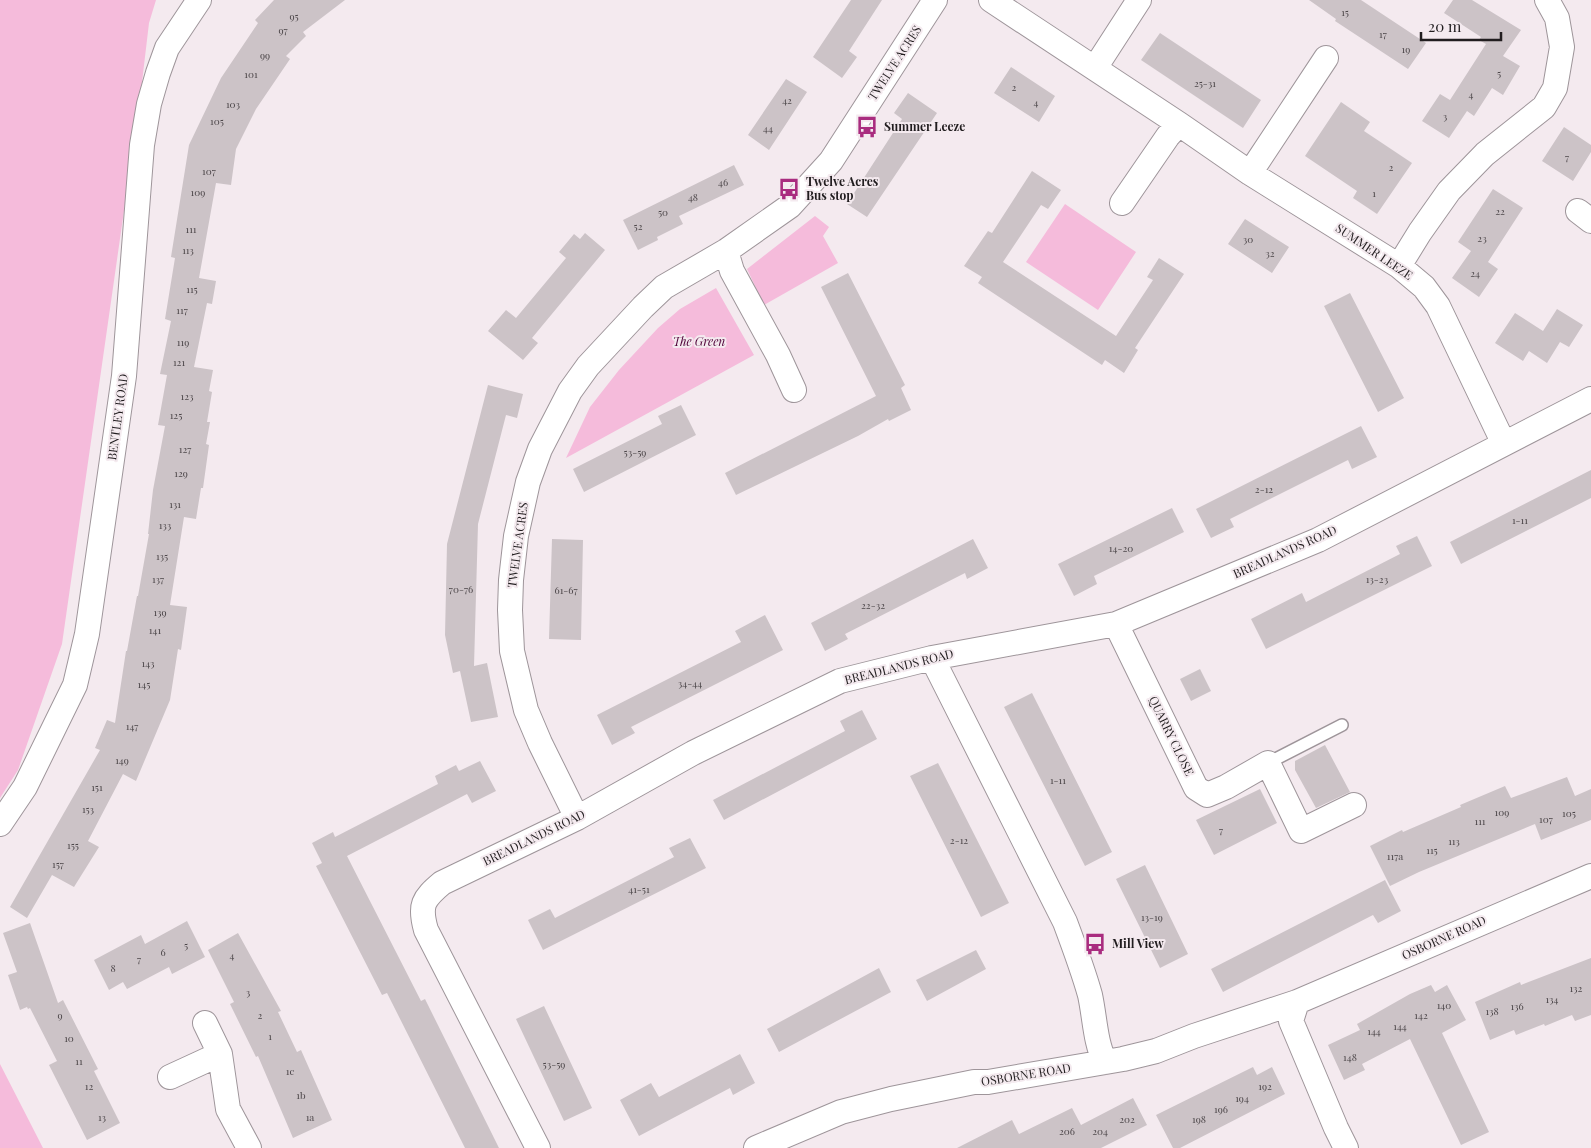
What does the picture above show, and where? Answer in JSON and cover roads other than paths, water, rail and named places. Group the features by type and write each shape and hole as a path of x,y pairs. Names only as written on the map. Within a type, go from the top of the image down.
{"street":[{"name":"BENTLEY ROAD","path":"0,824 25,788 75,686 86,634 124,376 142,145 149,104 167,48 198,0"},
{"name":"TWELVE ACRES","path":"577,818 526,710 512,651 511,580 520,513 528,482 540,449 570,391 588,366 624,326 664,287 726,251 790,206 831,161 935,0"},
{"name":"SUMMER LEEZE","path":"991,0 1250,173 1399,266 1424,287 1438,306 1504,444"},
{"path":"1095,68 1139,0"},
{"path":"1399,266 1449,191 1485,154 1544,107 1555,88 1562,47 1557,18 1547,0"},
{"path":"1250,173 1326,58"},
{"path":"1122,202 1168,136 1179,124"},
{"path":"726,251 732,271 778,355 794,390"},
{"name":"BREADLANDS ROAD","path":"538,1148 426,930 422,914 426,899 442,883 577,818 693,754 840,681 932,658 1116,624 1318,540 1591,399"},
{"name":"QUARRY CLOSE","path":"1116,624 1196,788 1207,795 1226,787 1268,763"},
{"path":"932,658 1064,922 1088,988 1096,1026 1098,1049 1105,1062"},
{"path":"1268,763 1301,831 1354,805"},
{"name":"OSBORNE ROAD","path":"756,1148 841,1112 891,1099 974,1082 988,1082 1105,1062 1156,1051 1194,1036 1297,1002 1591,876"},
{"path":"1297,1002 1291,1021 1346,1148"},
{"path":"205,1023 220,1054 228,1108 249,1148"},
{"path":"170,1077 220,1054"}],"lane":[{"path":"1268,763 1342,725"}],"place":[{"name":"Summer Leeze","path":"867,127"},
{"name":"Twelve Acres Bus stop","path":"789,189"},
{"name":"Mill View","path":"1095,944"}],"park label":[{"name":"The Green","path":"699,342"}]}
